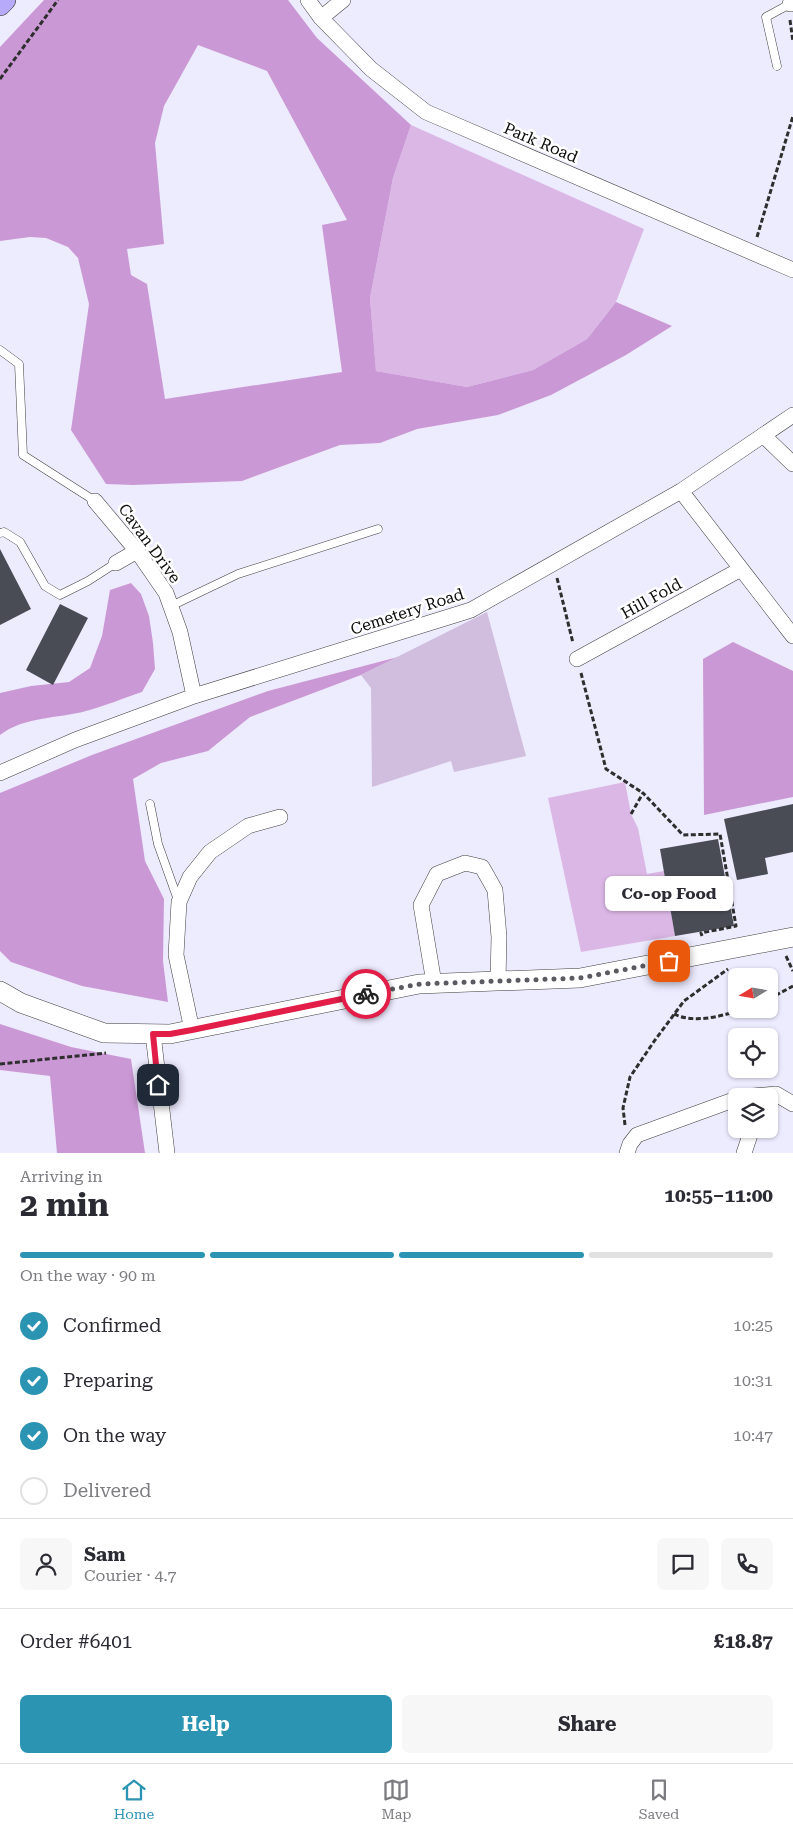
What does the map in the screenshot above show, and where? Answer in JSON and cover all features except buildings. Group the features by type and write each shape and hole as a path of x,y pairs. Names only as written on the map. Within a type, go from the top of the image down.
{"main road":[{"path":"0,5 4,0"}],"street":[{"name":"Park Road","path":"308,0 321,18 371,69 426,112 793,270"},
{"path":"321,18 343,0"},
{"name":"Cemetery Road","path":"0,773 75,740 194,696 471,610 682,491 793,415"},
{"path":"763,435 793,464"},
{"path":"682,491 793,636"},
{"name":"Cavan Drive","path":"95,501 137,551 166,593 180,632 194,696"},
{"path":"116,563 137,551"},
{"name":"Hill Fold","path":"577,659 741,569"},
{"path":"192,1030 176,955 178,902 190,877 210,852 248,826 280,817"},
{"path":"434,983 421,905 437,874 465,863 482,867 495,890 499,937 498,981"},
{"path":"0,991 21,1003 104,1034 170,1034 420,984 580,978 793,937"},
{"path":"153,1034 167,1153"},
{"path":"778,1095 793,1104"},
{"path":"628,1148 637,1135 728,1102"},
{"path":"744,1153 749,1138"}],"lane":[{"path":"777,66 766,16 791,3"},
{"path":"0,350 19,364 23,455 95,501"},
{"path":"170,606 238,574 378,529"},
{"path":"0,533 4,532 20,542 45,586 60,595 88,581 116,563"},
{"path":"150,804 158,844 178,902"}],"path":[{"path":"0,79 58,0"},
{"path":"791,3 793,42"},
{"path":"753,252 793,116"},
{"path":"553,563 606,770 643,792 683,835 720,834 736,926 701,933 705,954"},
{"path":"631,814 643,792"},
{"path":"628,1148 623,1108 630,1076 684,1001 731,967"},
{"path":"778,994 793,986"},
{"path":"674,1014 684,1019 728,1014"},
{"path":"0,1064 116,1052"}],"shaded area":[{"path":"44,0 288,0 317,38 411,125 393,178 370,298 376,371 467,387 533,370 587,339 616,302 672,326 626,355 551,395 498,415 417,429 380,443 340,445 242,481 133,485 106,484 71,430 89,304 78,258 68,247 46,238 30,237 0,241 0,47","holes":["198,45 267,71 347,220 322,225 342,372 165,399 147,284 131,275 127,249 164,244 155,143 164,106"]},
{"path":"411,125 644,229 616,302 587,339 533,370 467,387 376,371 370,298 393,178"},
{"path":"131,583 141,594 149,616 153,643 155,669 142,692 75,714 20,724 0,735 0,693 31,686 69,682 90,668 102,636 110,590"},
{"path":"487,612 526,756 454,772 451,761 372,787 371,688 361,675"},
{"path":"733,642 793,671 793,797 704,815 703,659"},
{"path":"398,657 361,675 250,717 208,751 161,763 133,779 145,861 164,899 163,961 168,1002 82,986 11,962 0,951 0,793 92,755 268,691"},
{"path":"625,782 631,814 638,828 647,874 664,871 675,936 581,952 548,798"},
{"path":"0,1024 71,1047 131,1059 145,1153 57,1153 50,1076 0,1070"}],"way so far":[{"path":"366,994 420,984 580,978 669,961"}],"place":[{"name":"Co-op Food","path":"669,961"}],"route":[{"path":"158,1085 153,1034 170,1034 192,1030 366,994"}]}
